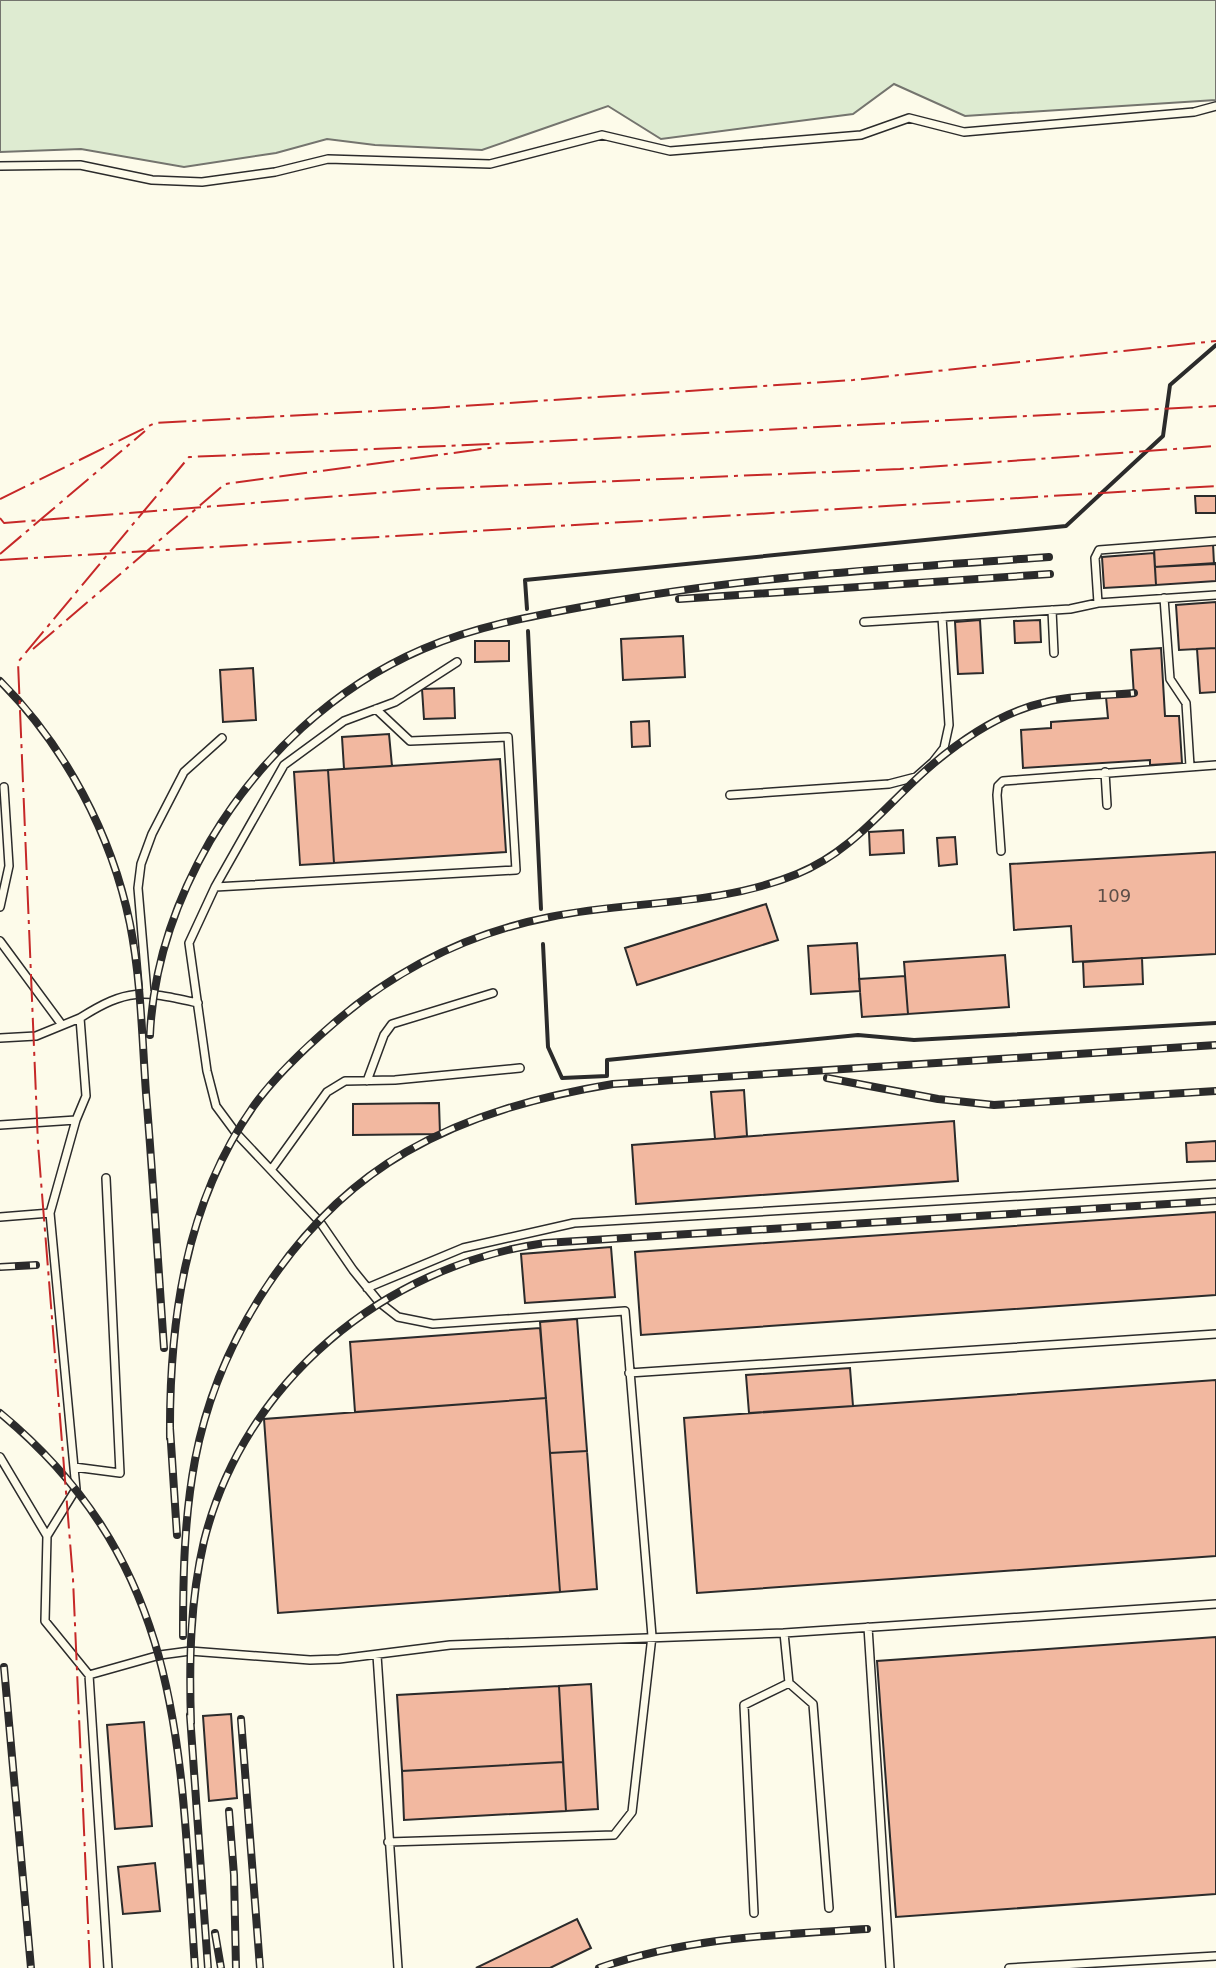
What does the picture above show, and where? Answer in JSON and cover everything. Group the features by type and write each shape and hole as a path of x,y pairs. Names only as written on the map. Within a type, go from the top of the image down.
{"lane":[{"path":"0,166 80,165 152,180 202,182 275,172 328,159 490,164 602,135 670,151 861,135 909,118 964,132 1194,112 1216,106"},
{"path":"1098,603 1095,558 1099,550 1216,541"},
{"path":"864,622 1052,610 1098,603 1216,595"},
{"path":"1164,598 1170,679 1186,703 1190,766"},
{"path":"1052,610 1054,653"},
{"path":"730,795 889,784 916,777 944,748 949,725 942,617"},
{"path":"388,1842 614,1835 632,1812 652,1636 625,1311 421,1324 398,1317 367,1288 320,1222 236,1133 216,1106 207,1071 189,943 215,887 284,765 344,721 395,702 457,662"},
{"path":"215,887 516,870 508,737 410,741 376,709"},
{"path":"147,993 138,888 141,864 152,834 184,772 222,738"},
{"path":"1001,851 997,795 998,786 1003,781 1216,765"},
{"path":"1105,772 1107,805"},
{"path":"0,907 9,866 4,787"},
{"path":"0,941 62,1025"},
{"path":"0,1038 36,1036 80,1018 108,1000 147,993 198,1003"},
{"path":"367,1081 384,1035 392,1024 493,993"},
{"path":"80,1018 86,1096 76,1120 50,1213 76,1489 47,1536 45,1621 89,1675 108,1968"},
{"path":"271,1170 327,1092 345,1081 520,1068"},
{"path":"0,1125 76,1120"},
{"path":"74,1467 120,1473 106,1178"},
{"path":"367,1288 463,1248 574,1223 1216,1184"},
{"path":"0,1217 50,1213"},
{"path":"629,1373 1216,1334"},
{"path":"0,1457 47,1536"},
{"path":"89,1675 184,1651 310,1660 450,1645 784,1633 1216,1604"},
{"path":"868,1627 890,1968"},
{"path":"784,1633 789,1683 813,1704 829,1908"},
{"path":"377,1655 398,1968"},
{"path":"754,1913 744,1705 789,1683"},
{"path":"1009,1968 1216,1956"}],"green space":[{"path":"0,0 1216,0 1216,100 965,116 894,84 853,114 661,139 608,106 482,150 375,145 327,139 276,153 184,167 81,149 0,152"}],"building":[{"path":"1195,496 1216,496 1216,513 1196,513"},
{"path":"1213,544 1214,564 1155,567 1154,547"},
{"path":"1154,553 1156,585 1104,588 1102,557"},
{"path":"1216,563 1216,581 1156,585 1155,567"},
{"path":"1216,602 1216,648 1179,650 1176,605"},
{"path":"980,620 983,673 958,674 955,622"},
{"path":"1040,620 1041,642 1015,643 1014,621"},
{"path":"683,636 685,677 623,680 621,639"},
{"path":"475,641 509,641 509,661 475,662"},
{"path":"1161,648 1165,716 1179,716 1182,763 1150,765 1150,760 1023,768 1021,730 1051,728 1051,722 1108,718 1106,697 1134,696 1131,650"},
{"path":"1216,648 1216,692 1200,693 1197,649"},
{"path":"253,668 256,720 223,722 220,670"},
{"path":"454,688 455,718 424,719 422,689"},
{"path":"649,721 650,746 632,747 631,722"},
{"path":"389,734 392,766 344,769 342,737"},
{"path":"500,759 506,852 334,863 328,770"},
{"path":"328,770 334,863 300,865 294,772"},
{"path":"903,830 904,853 870,855 869,832"},
{"path":"955,837 957,864 939,866 937,838"},
{"path":"1216,852 1216,954 1073,962 1071,926 1014,930 1010,864"},
{"path":"766,904 778,940 637,985 625,948"},
{"path":"857,943 860,991 811,994 808,946"},
{"path":"1005,955 1009,1007 908,1014 904,962"},
{"path":"1142,958 1143,984 1084,987 1083,962"},
{"path":"905,976 908,1014 862,1017 859,979"},
{"path":"744,1090 747,1136 715,1139 711,1092"},
{"path":"439,1103 440,1134 353,1135 353,1104"},
{"path":"954,1121 958,1181 636,1204 632,1145"},
{"path":"1216,1141 1216,1161 1187,1162 1186,1143"},
{"path":"1216,1212 1216,1295 641,1335 635,1252"},
{"path":"611,1247 615,1297 525,1303 521,1254"},
{"path":"577,1319 587,1451 550,1453 540,1322"},
{"path":"540,1328 546,1398 355,1412 350,1342"},
{"path":"850,1368 853,1406 749,1413 746,1375"},
{"path":"1216,1380 1216,1556 697,1593 684,1418"},
{"path":"546,1398 560,1592 278,1613 264,1419"},
{"path":"587,1451 597,1589 560,1592 550,1453"},
{"path":"1216,1637 1216,1894 896,1917 877,1661"},
{"path":"591,1684 598,1809 566,1811 559,1686"},
{"path":"559,1686 563,1762 402,1771 397,1695"},
{"path":"231,1714 237,1798 209,1801 203,1716"},
{"path":"144,1722 152,1826 115,1829 107,1725"},
{"path":"563,1762 566,1811 404,1820 402,1771"},
{"path":"155,1863 160,1911 123,1914 118,1867"},
{"path":"577,1919 591,1948 550,1968 476,1968"}],"railway":[{"path":"150,1035 156,984 168,934 198,863 230,810 251,781 302,728 359,683 390,665 423,649 487,627 654,594 823,574 1049,557"},
{"path":"679,599 1050,574"},
{"path":"0,681 24,706 65,763 98,825 122,891 134,945 139,987 164,1348"},
{"path":"170,1438 170,1394 178,1308 186,1265 211,1183 253,1107 280,1074 357,1005 434,956 520,924 581,912 705,898 767,885 797,874 853,839 933,764 986,726 1046,702 1134,693"},
{"path":"183,1636 185,1548 191,1482 206,1415 222,1370 243,1326 298,1245 331,1209 367,1178 406,1152 481,1117 559,1094 613,1084 1216,1045"},
{"path":"827,1078 938,1099 994,1105 1216,1091"},
{"path":"191,1723 192,1632 199,1564 224,1483 252,1430 287,1382 329,1341 377,1305 429,1277 486,1256 545,1243 1216,1201"},
{"path":"0,1267 36,1265"},
{"path":"0,1413 61,1472 106,1533 139,1598 161,1666 175,1736 184,1810 195,1968"},
{"path":"170,1428 177,1535"},
{"path":"4,1667 31,1968"},
{"path":"190,1715 208,1968"},
{"path":"241,1719 260,1968"},
{"path":"229,1811 236,1968"},
{"path":"599,1968 698,1944 867,1929"},
{"path":"215,1933 221,1968"}],"wall":[{"path":"527,609 525,580 1066,526 1163,436 1170,385 1216,345"},
{"path":"528,631 541,909"},
{"path":"543,944 548,1047 562,1078 607,1076 607,1060 858,1035 914,1040 1216,1023"}],"power":[{"path":"0,499 155,423 853,380 1216,341"},
{"path":"90,1968 73,1579 38,1144 18,662 189,457 1216,406"},
{"path":"0,554 145,431"},
{"path":"0,518 4,523 427,489 900,469 1216,446"},
{"path":"33,649 225,484 497,447"},
{"path":"0,560 1216,486"}]}
